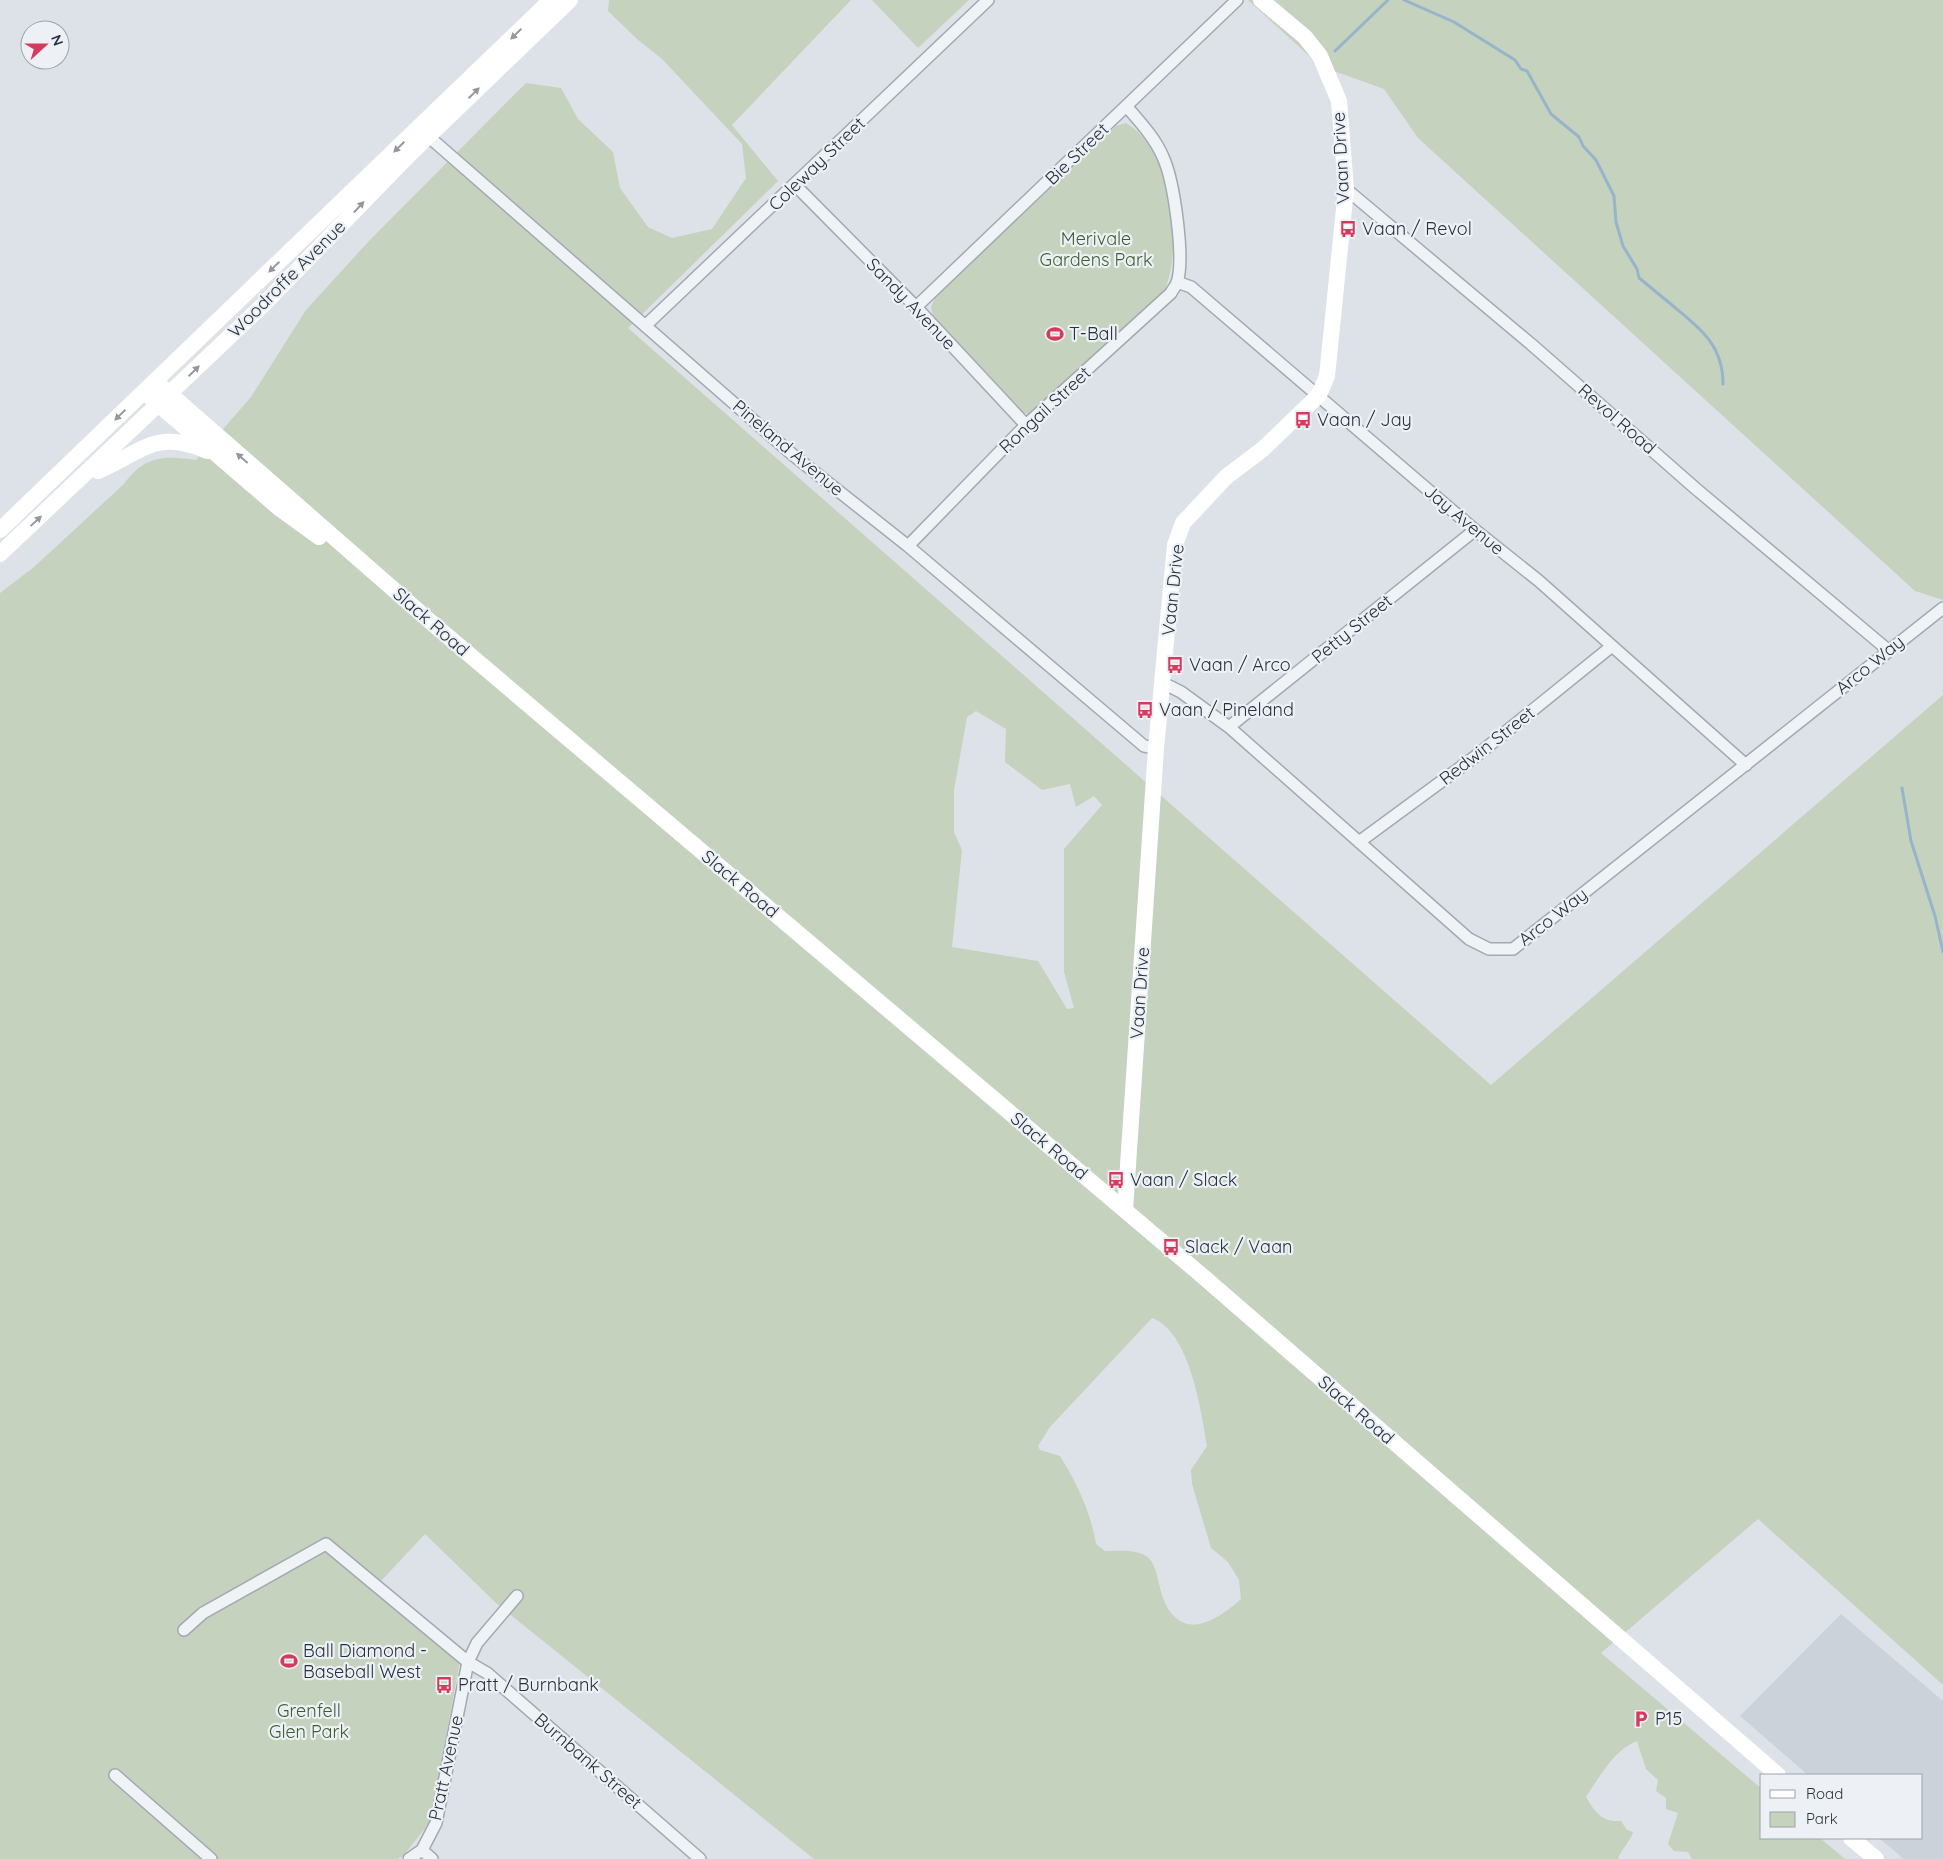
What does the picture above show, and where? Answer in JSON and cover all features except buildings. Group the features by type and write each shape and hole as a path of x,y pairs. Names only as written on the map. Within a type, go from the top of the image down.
{"street":[{"name":"Woodroffe Avenue","path":"0,530 551,0"},
{"name":"Woodroffe Avenue","path":"0,554 86,475 300,269 428,136 570,0"},
{"name":"Coleway Street","path":"645,326 988,0"},
{"name":"Bie Street","path":"916,308 1237,0"},
{"name":"Vaan Drive","path":"1125,1210 1156,748 1175,545 1184,524 1226,477 1263,449 1319,395 1327,376 1346,189 1338,101 1320,56 1304,37 1261,0"},
{"path":"1127,107 1148,131 1163,155 1170,173 1175,196 1179,248 1177,282"},
{"name":"Pineland Avenue","path":"428,136 794,455 908,546 1144,746 1156,748"},
{"name":"Sandy Avenue","path":"795,185 916,308 1026,425"},
{"name":"Revol Road","path":"1346,189 1531,344 1695,488 1888,650"},
{"name":"Jay Avenue","path":"1177,282 1191,287 1475,530 1539,581 1746,765"},
{"name":"Rongail Street","path":"908,546 1026,425 1156,306 1177,282"},
{"name":"Slack Road","path":"149,386 383,580 1125,1210 1777,1774"},
{"name":"Slack Road","path":"164,399 218,456 291,517 383,580"},
{"path":"86,475 104,468 135,450 157,443 188,444 218,456"},
{"name":"Petty Street","path":"1229,727 1475,530"},
{"name":"Arco Way","path":"1163,683 1181,692 1229,727 1469,939 1489,949 1512,949 1943,608"},
{"name":"Redwin Street","path":"1359,842 1476,756 1612,646"},
{"name":"Burnbank Street","path":"184,1630 204,1613 326,1544 468,1662 487,1672 700,1859"},
{"name":"Pratt Avenue","path":"409,1859 422,1850 436,1823 468,1662 477,1643 517,1596"},
{"path":"115,1775 211,1859"},
{"path":"1852,1839 1876,1859"},
{"path":"422,1850 432,1859"}],"shaded area":[{"path":"1841,1614 1943,1701 1943,1859 1904,1859 1880,1839 1923,1839 1923,1774 1807,1774 1740,1716"}],"green space":[{"name":"Grenfell Glen Park","path":"609,0 851,0 732,125 778,181 628,328 1491,1085 1943,695 1943,1685 1758,1519 1601,1653 1760,1787 1760,1839 1821,1839 1845,1859 1692,1859 1688,1852 1674,1851 1668,1844 1678,1813 1666,1809 1666,1798 1656,1791 1658,1780 1646,1769 1637,1741 1614,1757 1586,1797 1593,1808 1604,1818 1621,1821 1627,1830 1633,1832 1618,1859 814,1859 496,1603 425,1534 381,1581 330,1554 460,1661 430,1822 403,1856 397,1859 0,1859 0,593 34,567 139,468 147,463 165,458 196,460 251,397 306,310 368,242 526,83 561,88 578,119 613,152 620,188 648,227 672,238 712,229 746,178 742,144 662,59 637,39 608,11","holes":["976,711 1006,729 1005,762 1042,790 1070,784 1076,807 1094,796 1102,805 1064,849 1064,972 1074,1008 1067,1009 1038,961 952,947 962,850 954,832 954,790 967,717","1152,1318 1165,1326 1176,1339 1185,1355 1192,1374 1207,1446 1191,1470 1192,1484 1211,1548 1228,1562 1239,1580 1241,1599 1221,1615 1204,1623 1196,1624 1180,1621 1172,1614 1162,1596 1155,1568 1146,1556 1132,1551 1105,1551 1096,1544 1087,1510 1066,1466 1060,1456 1040,1450 1038,1446 1050,1427"]},
{"path":"872,0 969,0 918,48"},
{"path":"1248,0 1943,0 1943,600 1915,591 1418,138 1384,89 1320,66"},
{"name":"Merivale Gardens Park","path":"1126,123 1142,136 1155,154 1164,175 1170,199 1173,223 1173,248 1165,290 1034,412 1028,414 1021,412 934,321 931,307 936,296 1116,126"}],"waterway":[{"path":"1335,51 1388,0"},
{"path":"1404,0 1454,22 1515,60 1521,69 1527,71 1551,114 1579,137 1583,146 1596,160 1614,196 1616,222 1623,246 1637,269 1639,278 1697,326 1713,345 1722,369 1723,384"},
{"path":"1902,788 1911,841 1935,916 1943,952"}],"place":[{"name":"Vaan / Revol","path":"1348,229"},
{"name":"T-Ball","path":"1055,334"},
{"name":"Vaan / Jay","path":"1303,420"},
{"name":"Vaan / Arco","path":"1175,665"},
{"name":"Vaan / Pineland","path":"1145,710"},
{"name":"Vaan / Slack","path":"1116,1180"},
{"name":"Slack / Vaan","path":"1171,1247"},
{"name":"Ball Diamond - Baseball West","path":"289,1661"},
{"name":"Pratt / Burnbank","path":"444,1685"},
{"name":"P15","path":"1641,1719"}]}
